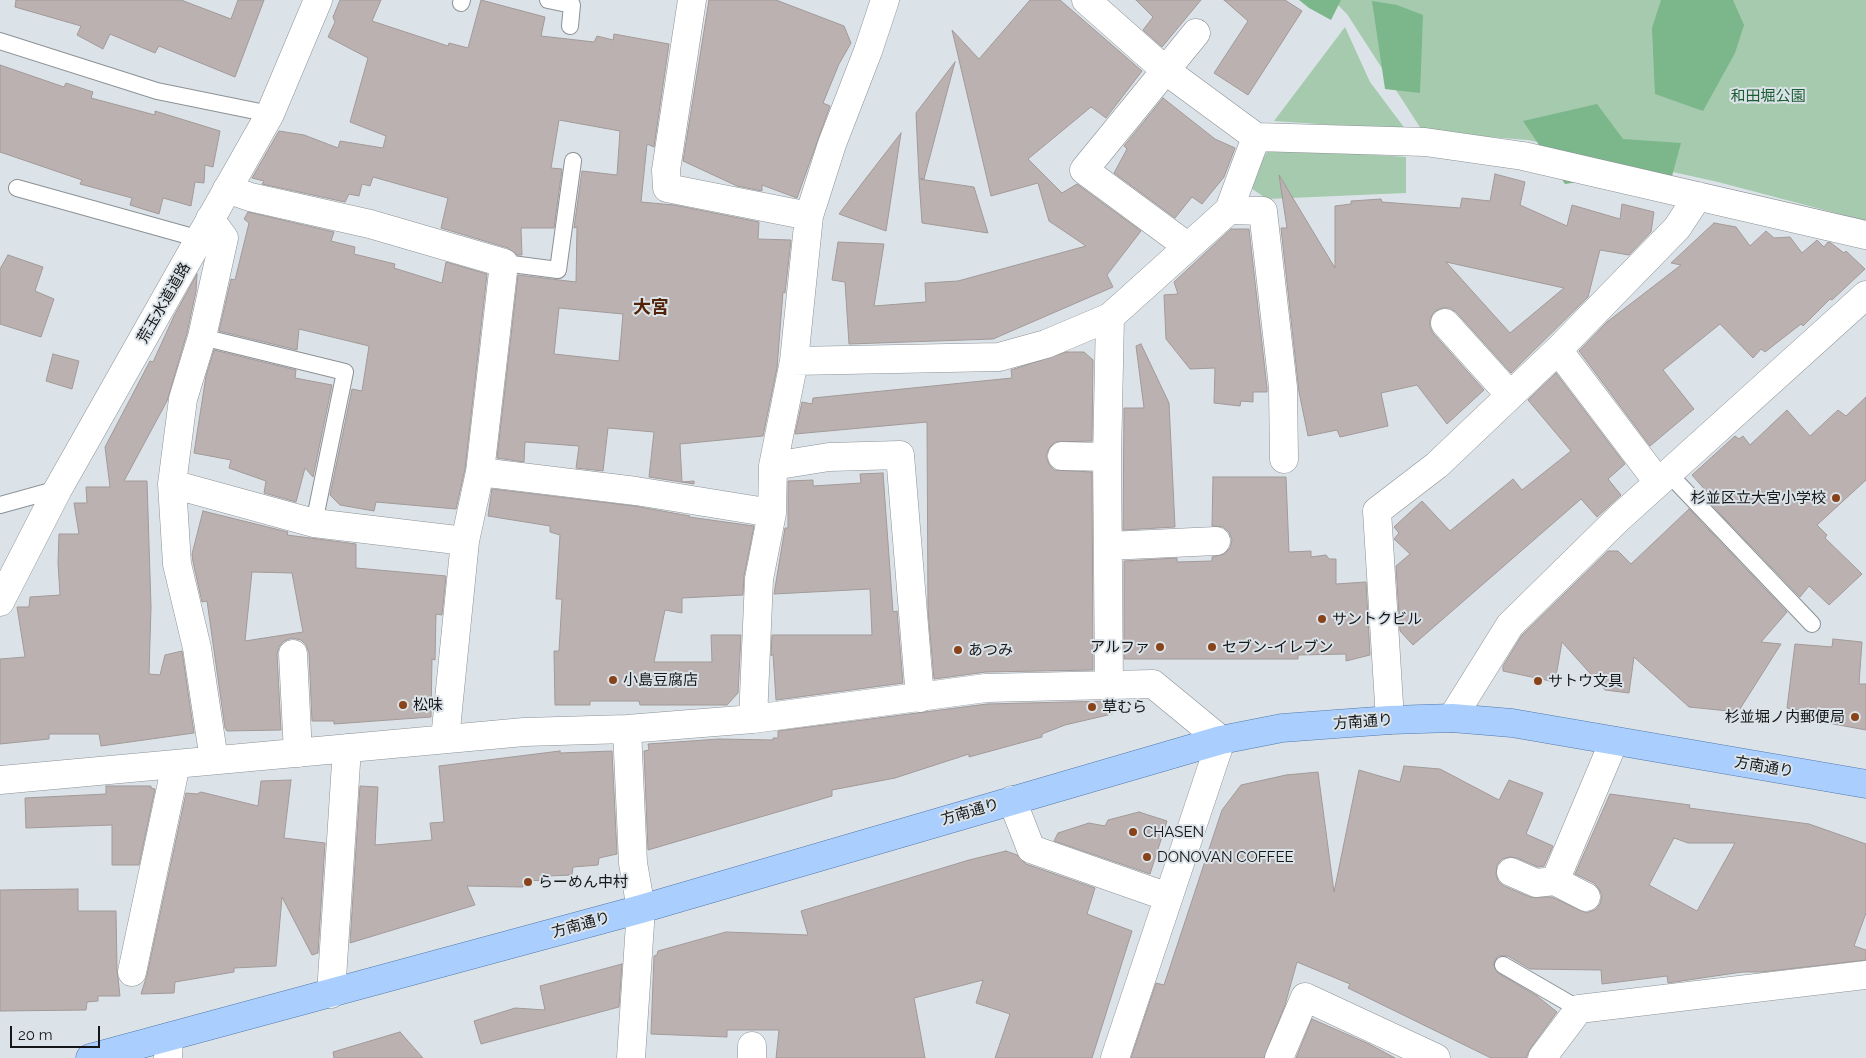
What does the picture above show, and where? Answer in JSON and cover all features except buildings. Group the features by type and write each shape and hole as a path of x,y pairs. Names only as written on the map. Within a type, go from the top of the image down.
{"main road":[{"name":"方南通り","path":"90,1058 168,1047 331,994 641,909 1221,740 1282,728 1390,720 1452,718 1512,723 1866,784"}],"street":[{"name":"荒玉水道道路","path":"0,602 58,489 270,114 318,0"},
{"path":"692,0 666,170 667,188 810,216"},
{"path":"752,719 750,578 772,513 773,466 794,361 810,216 832,144 868,51 885,0"},
{"path":"1086,0 1165,70 1256,138 1424,142 1523,156 1866,235"},
{"path":"1187,246 1084,170 1196,33"},
{"path":"794,361 999,357 1046,344 1110,317 1228,210 1256,138"},
{"path":"227,189 250,197 370,224 504,263 480,472 465,540 445,739"},
{"path":"1390,720 1377,511 1437,465 1558,350 1677,228 1698,196"},
{"path":"1228,210 1263,211 1283,387 1284,459"},
{"path":"205,229 224,238 202,337 183,399 172,484 177,564 196,648 214,760"},
{"path":"1452,718 1510,625 1664,478 1866,295"},
{"path":"1109,684 1107,457 1110,317"},
{"path":"1445,323 1510,395"},
{"path":"1558,350 1664,478"},
{"path":"773,466 829,457 900,455 920,698"},
{"path":"1062,456 1107,457"},
{"path":"480,472 636,491 772,513"},
{"path":"172,484 314,523 465,540"},
{"path":"1108,546 1216,540"},
{"path":"293,654 298,753"},
{"path":"0,780 524,732 627,730 752,719 986,688 1153,684 1221,740 1117,1057"},
{"path":"627,730 633,863 641,909 631,1058"},
{"path":"1555,881 1614,740"},
{"path":"331,994 347,748"},
{"path":"132,972 176,764"},
{"path":"1012,800 1031,849 1168,897"},
{"path":"1511,872 1536,883 1555,881 1586,897"},
{"path":"1542,1058 1579,1009 1866,975"},
{"path":"1279,1058 1305,997 1436,1058"}],"lane":[{"path":"548,0 572,5 570,26"},
{"path":"0,42 157,91 270,114"},
{"path":"504,263 558,270 573,161"},
{"path":"17,188 205,229"},
{"path":"202,337 345,372 314,523"},
{"path":"1664,478 1812,624"},
{"path":"0,505 58,489"},
{"path":"1503,965 1579,1009"}],"green space":[{"path":"1299,0 1341,0 1331,20"},
{"name":"和田堀公園","path":"1333,0 1866,0 1866,221 1718,182 1528,140 1423,132 1347,14"},
{"path":"1661,0 1733,0 1744,25 1735,53 1703,111 1655,94 1652,28"},
{"path":"1372,1 1397,5 1423,15 1420,93 1385,89"},
{"path":"1345,27 1370,82 1406,130 1274,121"},
{"path":"1597,104 1623,139 1681,143 1666,198 1600,179 1565,184 1523,121"},
{"path":"1269,148 1406,157 1406,193 1267,199 1248,186"}],"place":[{"name":"杉並区立大宮小学校","path":"1836,498"},
{"name":"サントクビル","path":"1322,619"},
{"name":"アルファ","path":"1160,647"},
{"name":"セブン-イレブン","path":"1212,647"},
{"name":"あつみ","path":"958,650"},
{"name":"小島豆腐店","path":"613,680"},
{"name":"サトウ文具","path":"1538,681"},
{"name":"松味","path":"403,705"},
{"name":"草むら","path":"1092,707"},
{"name":"杉並堀ノ内郵便局","path":"1855,717"},
{"name":"CHASEN","path":"1133,832"},
{"name":"DONOVAN COFFEE","path":"1147,857"},
{"name":"らーめん中村","path":"528,882"}],"district":[{"name":"大宮","path":"651,308"}]}
